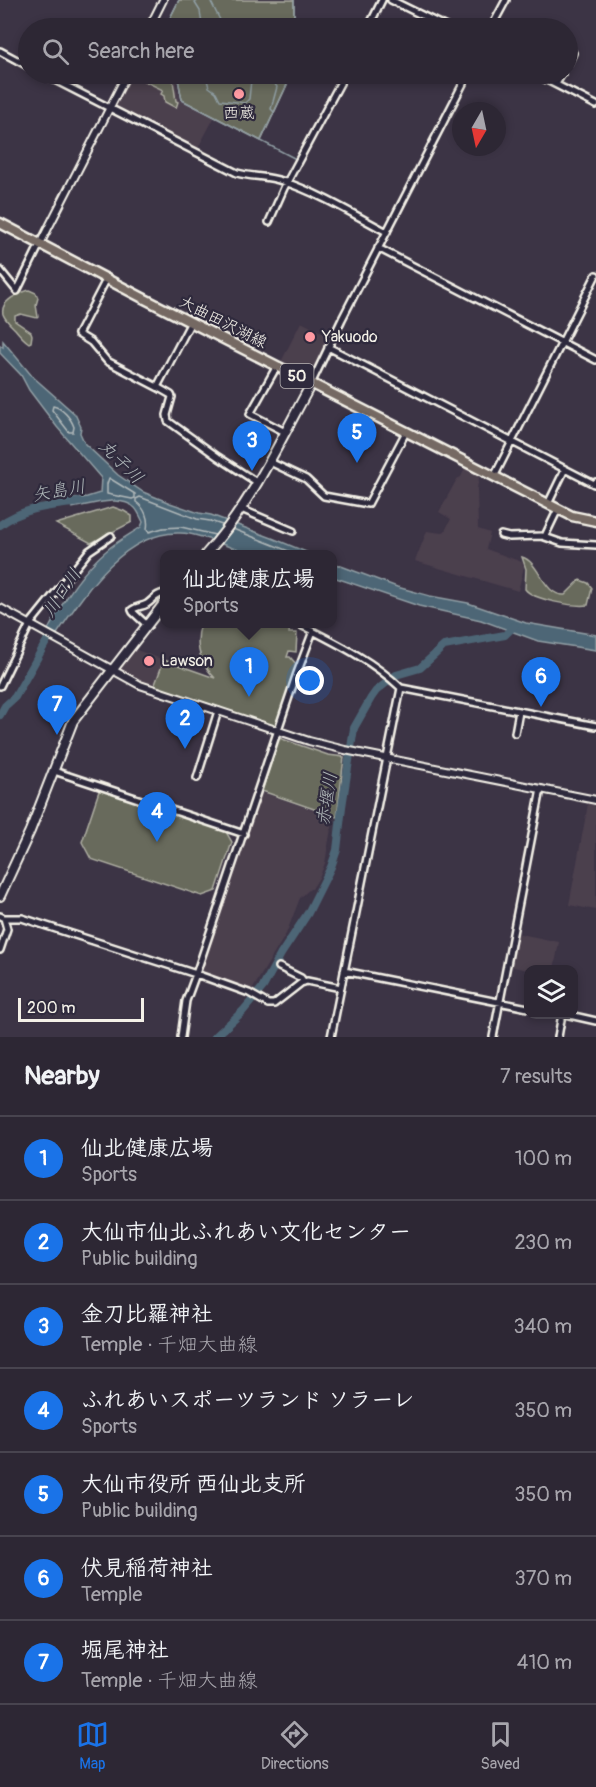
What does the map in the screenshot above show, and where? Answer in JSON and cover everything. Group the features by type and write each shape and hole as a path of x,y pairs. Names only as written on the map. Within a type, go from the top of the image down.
{"main road":[{"name":"大曲田沢湖線","path":"0,223 494,477 572,516 596,521"},
{"path":"210,550 258,483 311,384"},
{"path":"0,896 30,831 73,721 160,609"}],"street":[{"path":"154,18 163,0"},
{"path":"373,18 382,0"},
{"path":"391,0 427,18"},
{"path":"496,18 506,0"},
{"path":"0,51 18,61"},
{"path":"63,84 237,173 288,183 333,203 387,232"},
{"path":"0,270 17,291 122,84"},
{"path":"268,222 340,84"},
{"path":"311,384 462,84"},
{"path":"556,84 596,105"},
{"path":"378,248 596,360"},
{"path":"494,477 596,275"},
{"path":"107,278 78,334 91,342 107,361 171,395 168,420 258,483"},
{"path":"157,387 191,322"},
{"path":"328,347 594,484 596,482"},
{"path":"277,366 250,414 285,432"},
{"path":"270,462 306,479 324,496 368,504 406,432"},
{"path":"548,504 565,469"},
{"path":"241,509 293,531"},
{"path":"545,536 558,509"},
{"path":"501,535 509,537 545,536 562,543 596,545"},
{"path":"0,686 33,625 88,550 111,536"},
{"path":"148,626 132,610 147,604 160,594"},
{"path":"0,608 140,685 309,741 596,800"},
{"path":"307,628 374,665 401,688 596,726"},
{"path":"181,1037 186,1001 313,631"},
{"path":"332,1037 401,688"},
{"path":"196,778 218,711"},
{"path":"515,734 519,711"},
{"path":"54,771 244,834"},
{"path":"493,1037 541,789"},
{"path":"0,950 7,930 2,917 22,918 249,993 268,1004 274,1004 307,981 341,988"},
{"path":"279,967 301,978 304,982"},
{"path":"344,971 524,1007"},
{"path":"578,1017 596,1021"},
{"path":"558,1037 563,1019"}],"shaded area":[{"path":"124,84 177,84 180,100 214,118 198,148 113,104"},
{"path":"301,322 329,336 311,374 306,375 281,362"},
{"path":"466,466 480,474 477,488 478,529 490,533 486,549 522,562 524,567 518,591 415,561 427,531 441,533 445,531 451,519 439,512"},
{"path":"134,649 164,660 154,687 142,683 119,669"},
{"path":"261,792 333,817 325,863 320,876 312,889 300,898 286,934 252,990 201,971"},
{"path":"588,804 596,805 596,910 569,905"},
{"path":"516,933 559,942 555,965 524,965 524,969 509,966"}],"green space":[{"path":"179,0 294,0 294,18 170,18"},
{"path":"151,84 173,84 178,102 176,108 165,102 161,94 163,90"},
{"path":"179,84 287,84 261,141 182,100"},
{"path":"29,290 36,293 38,298 36,305 38,317 21,314 15,316 15,321 31,332 29,343 7,320 3,309 12,298"},
{"path":"113,507 132,516 132,522 91,543 56,524"},
{"path":"522,557 533,565 546,585 558,594 565,595 580,580 588,583 592,588 588,605 555,602 529,593 525,589 526,569"},
{"path":"200,628 290,628 289,633 297,633 296,652 289,651 287,657 290,657 297,665 275,726 154,687 164,660 215,678 202,660 198,646"},
{"path":"279,738 328,755 344,757 337,817 262,791"},
{"path":"100,788 225,830 232,842 216,891 202,896 91,859 82,842"}],"water":[{"path":"3,341 32,376 75,414 85,444 118,475 143,492 199,513 211,515 301,550 237,550 190,534 160,535 141,542 108,568 93,584 57,634 48,630 66,598 88,568 110,548 141,527 143,522 135,508 122,502 105,502 72,508 69,500 100,493 101,478 57,427 29,390 21,375 0,353 0,345 3,347"},
{"path":"337,564 397,587 468,603 526,623 596,635 596,650 538,641 481,620 419,606 337,578"}],"waterway":[{"path":"170,18 179,0"},
{"path":"198,0 195,3 201,18"},
{"path":"210,0 219,18"},
{"path":"294,0 294,18"},
{"path":"179,84 182,100 294,158"},
{"path":"208,84 220,100 245,103 249,99 251,84"},
{"path":"274,112 271,109 277,87 275,84"},
{"path":"261,140 287,84"},
{"name":"矢島川","path":"0,525 28,511 80,502"},
{"name":"赤堰川","path":"215,1037 243,1011 263,987 308,913 331,867 337,850 354,728 376,691 396,675 420,668 444,646 505,635 514,626"},
{"name":"川口川","path":"0,715 5,706 15,697 53,630"}],"place":[{"name":"西蔵","path":"239,94"},
{"name":"Yakuodo","path":"310,337"},
{"name":"大仙市役所 西仙北支所","path":"357,463"},
{"name":"金刀比羅神社","path":"252,471"},
{"name":"Lawson","path":"149,661"},
{"name":"仙北健康広場","path":"249,697"},
{"name":"伏見稲荷神社","path":"541,707"},
{"name":"堀尾神社","path":"57,735"},
{"name":"大仙市仙北ふれあい文化センター","path":"185,749"},
{"name":"ふれあいスポーツランド ソラーレ","path":"157,842"}],"water label":[{"name":"丸子川","path":"121,462"}]}
